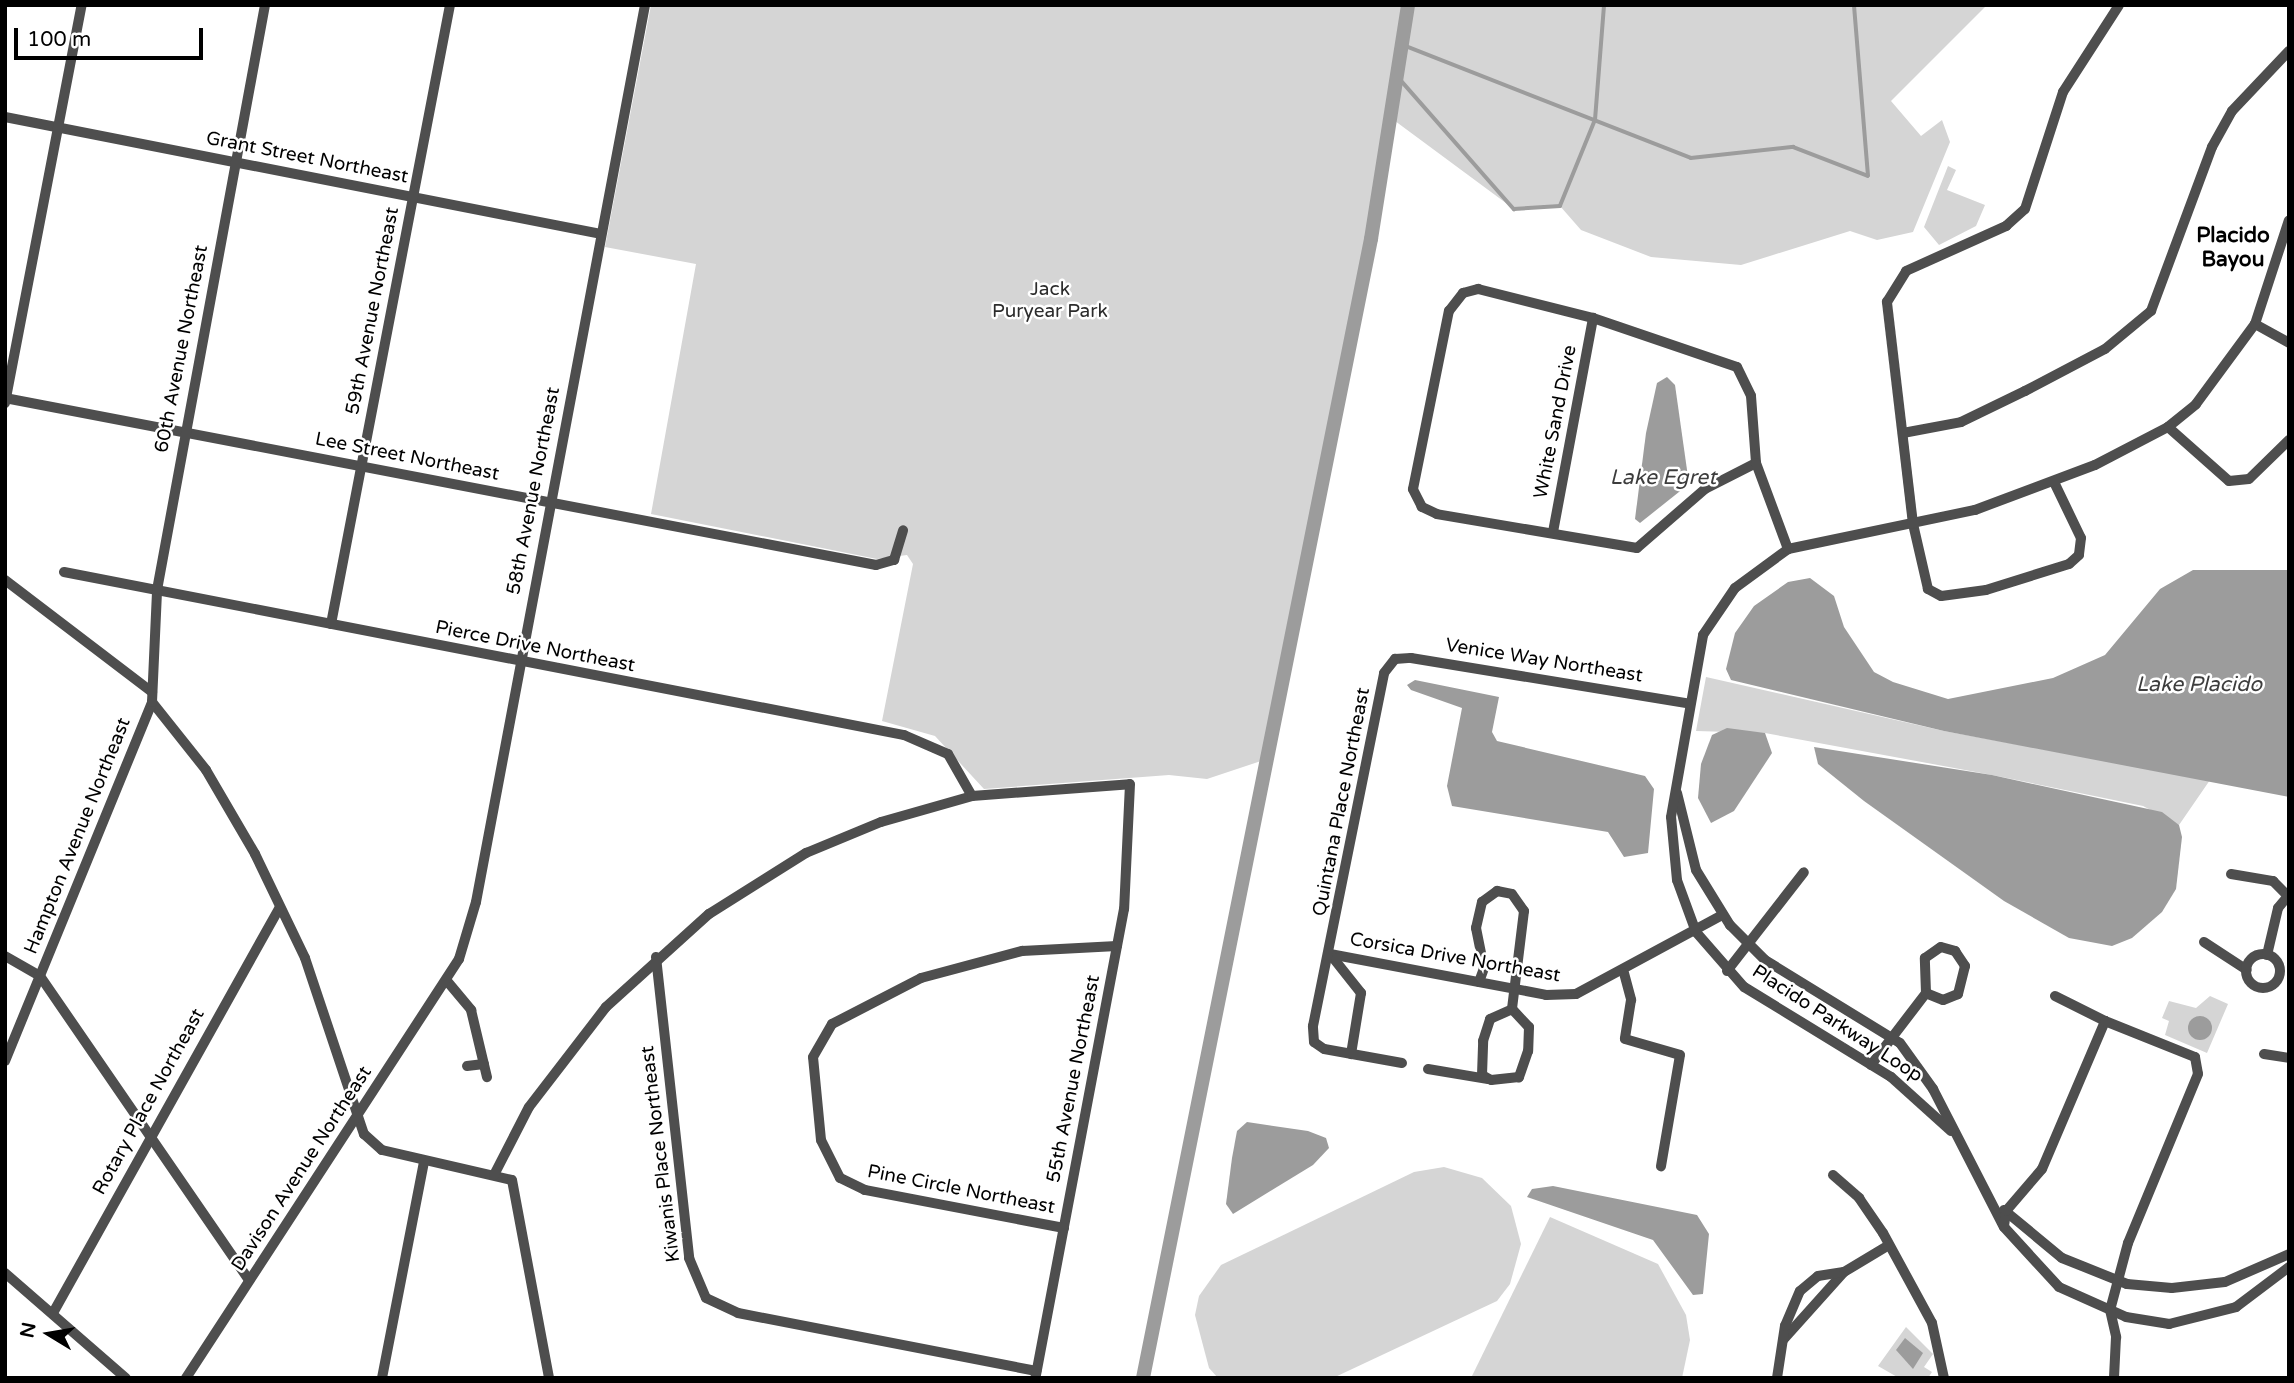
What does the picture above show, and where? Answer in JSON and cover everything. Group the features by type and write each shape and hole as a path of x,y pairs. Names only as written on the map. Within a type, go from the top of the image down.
{"street":[{"path":"5,400 82,5"},
{"name":"60th Avenue Northeast","path":"152,697 157,590 265,5"},
{"name":"59th Avenue Northeast","path":"331,624 450,5"},
{"name":"58th Avenue Northeast","path":"447,981 476,902 519,662 645,5"},
{"path":"2054,482 2081,538 2079,555 2018,583 1941,596 1928,589 1913,524 1887,302 1894,284 1906,271 2006,226 2025,209 2063,92 2119,5"},
{"path":"1903,433 1961,422 2025,391 2105,349 2151,312 2212,147 2232,111 2289,51"},
{"name":"Grant Street Northeast","path":"5,117 601,233"},
{"name":"Placido Parkway Loop","path":"1951,1131 1871,1065 1759,999 1727,971 1696,932 1671,848 1686,703 1703,635 1717,609 1758,568 1788,550 1844,533 1913,524 2054,482 2168,428 2196,404 2255,324 2289,220"},
{"path":"1756,463 1705,489 1637,548 1437,513 1422,507 1413,489 1449,311 1463,293 1478,289 1592,318 1737,367 1751,396 1756,463 1788,550"},
{"name":"White Sand Drive","path":"1553,532 1592,318"},
{"path":"2255,324 2289,343"},
{"name":"Lee Street Northeast","path":"5,400 876,565 894,560 903,530"},
{"path":"2168,428 2229,481 2249,479 2289,440"},
{"name":"Pierce Drive Northeast","path":"64,572 921,739 948,754 972,796"},
{"path":"5,580 152,697 206,770 279,909 316,988 355,1119 382,1150 512,1180 549,1378"},
{"name":"Venice Way Northeast","path":"1395,659 1496,668 1686,703"},
{"name":"Quintana Place Northeast","path":"1352,1054 1314,1042 1384,673 1395,659"},
{"name":"Hampton Avenue Northeast","path":"5,1061 152,697"},
{"name":"55th Avenue Northeast","path":"972,796 1130,784 1117,946 1036,1375"},
{"name":"Placido Parkway Loop","path":"1676,785 1696,870 1722,915 1749,945 1892,1038 1917,1063 2004,1227 2059,1287 2112,1316 2158,1324 2209,1317 2252,1298 2289,1267"},
{"path":"494,1175 529,1107 578,1038 656,957 709,914 806,853 881,822 972,796"},
{"path":"1727,971 1804,872"},
{"path":"2231,874 2273,881 2289,895 2278,908 2267,955"},
{"path":"1428,1069 1506,1082 1524,1068 1529,1027 1512,1009 1511,988 1524,911 1521,900 1497,891 1488,893 1477,916 1479,982"},
{"name":"Rotary Place Northeast","path":"53,1314 149,1136 279,909"},
{"name":"Corsica Drive Northeast","path":"1330,954 1511,988 1576,994 1624,973 1722,915"},
{"path":"2204,942 2247,970 2259,987 2284,980 2278,963 2267,955 2256,956 2247,970"},
{"name":"Pine Circle Northeast","path":"1064,1228 852,1185 831,1168 821,1140 813,1057 832,1024 921,978 969,962 1049,947 1117,946"},
{"path":"1871,1065 1926,993 1925,958 1941,947 1955,951 1965,966 1958,995 1943,1000 1926,993"},
{"path":"1330,954 1361,993 1352,1054 1402,1063"},
{"path":"5,956 40,976 250,1280"},
{"name":"Kiwanis Place Northeast","path":"656,957 689,1258 706,1298 738,1313 1036,1375"},
{"path":"1624,973 1630,1000 1625,1039 1679,1055 1661,1166"},
{"path":"447,981 471,1010 487,1077"},
{"name":"Davison Avenue Northeast","path":"186,1378 447,981"},
{"path":"2055,996 2105,1021 2183,1049 2199,1068 2118,1282 2112,1316 2114,1378"},
{"path":"1491,1080 1482,1075 1483,1041 1490,1019 1512,1009"},
{"path":"2004,1227 2006,1210 2042,1169 2105,1021"},
{"path":"2264,1054 2289,1058"},
{"path":"467,1066 484,1064"},
{"path":"382,1378 424,1161"},
{"path":"1833,1175 1859,1198 1889,1245 1936,1334 1944,1378"},
{"path":"1993,1203 2006,1210 2062,1258 2118,1282 2197,1287 2248,1274 2289,1254"},
{"path":"1783,1340 1843,1272 1889,1245"},
{"path":"1777,1378 1783,1340 1800,1291 1818,1276 1843,1272"},
{"path":"5,1273 126,1378"}],"green space":[{"name":"Jack Puryear Park","path":"651,5 1987,5 1891,101 1921,136 1942,120 1950,142 1913,232 1877,240 1850,231 1741,265 1651,257 1581,230 1560,206 1514,209 1391,118 1267,759 1207,779 1169,775 984,789 935,736 882,721 913,564 907,555 877,559 651,514 696,264 605,247"},
{"path":"1948,166 1956,170 1947,190 1985,205 1976,226 1939,245 1924,227"},
{"path":"1706,677 1944,731 2210,780 2179,825 2143,806 1992,775 1765,733 1696,731"},
{"path":"2210,996 2228,1004 2207,1053 2165,1035 2169,1021 2162,1018 2169,1001 2196,1008"},
{"path":"1444,1167 1482,1178 1511,1206 1521,1244 1510,1284 1497,1301 1333,1378 1218,1378 1209,1368 1195,1315 1199,1296 1221,1265 1414,1172"},
{"path":"1550,1217 1658,1264 1686,1315 1690,1340 1682,1378 1471,1378"},
{"path":"1906,1327 1933,1354 1924,1367 1932,1372 1928,1378 1899,1378 1878,1366"}],"water":[{"name":"Lake Egret","path":"1667,377 1675,385 1689,484 1640,523 1635,519 1646,433 1657,383"},
{"name":"Lake Placido","path":"2193,570 2289,570 2289,797 1944,731 1731,680 1726,669 1735,633 1754,606 1788,582 1810,578 1834,596 1844,627 1874,672 1893,682 1948,699 2053,678 2105,655 2160,589"},
{"path":"1415,680 1499,697 1492,732 1497,741 1645,776 1654,789 1648,853 1624,857 1608,832 1452,806 1447,786 1462,708 1411,690 1407,685"},
{"path":"1727,728 1765,733 1772,753 1734,811 1711,823 1698,798 1701,764 1712,735"},
{"path":"1814,747 1992,775 2162,812 2179,825 2182,837 2176,889 2162,912 2132,938 2112,946 2069,938 2004,901 1864,801 1818,764"},
{"path":"2195,1016 2205,1016 2212,1023 2212,1033 2205,1040 2195,1040 2188,1033 2188,1023"},
{"path":"1247,1122 1308,1131 1326,1138 1329,1148 1313,1165 1233,1214 1226,1204 1232,1158 1237,1131"},
{"path":"1553,1186 1697,1215 1709,1234 1703,1294 1693,1295 1653,1240 1527,1197 1532,1189"},
{"path":"1905,1338 1923,1353 1913,1369 1896,1350"}],"waterway":[{"path":"1143,1378 1371,239 1408,5"},
{"path":"1398,77 1514,209 1560,206 1595,120 1604,5"},
{"path":"1403,45 1691,158 1793,147 1868,176 1854,5"}],"district":[{"name":"Placido Bayou","path":"2233,248"}]}
